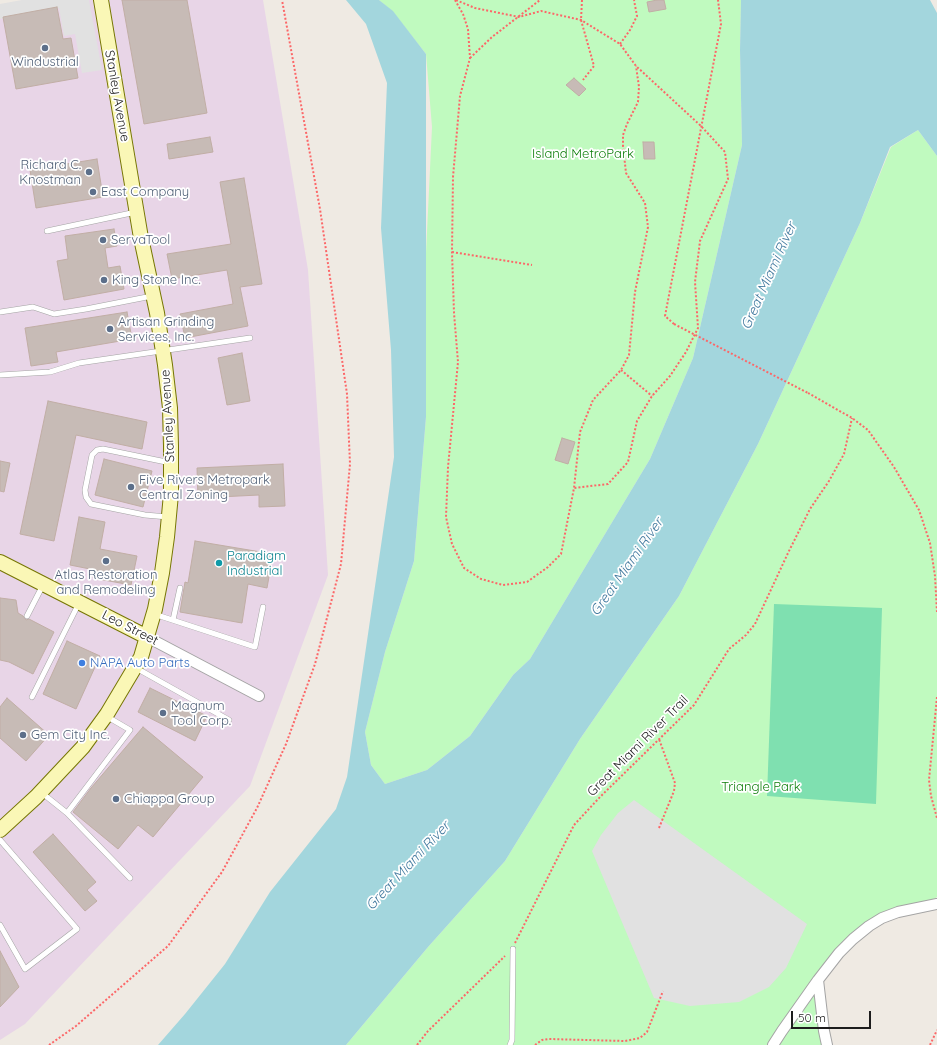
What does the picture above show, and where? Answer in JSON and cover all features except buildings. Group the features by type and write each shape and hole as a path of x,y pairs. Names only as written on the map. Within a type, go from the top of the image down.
{"street":[{"name":"Stanley Avenue","path":"0,830 41,792 80,750 106,716 141,657 153,614 162,573 169,517 171,463 170,408 163,351 137,211 101,0"},
{"name":"Leo Street","path":"0,562 80,602 259,696"},
{"path":"773,1045 818,980 839,953 853,939 882,918 898,912 937,904"},
{"path":"818,980 827,1045"}],"lane":[{"path":"46,231 137,211"},
{"path":"0,312 33,307 54,314 153,296"},
{"path":"0,375 50,372 79,363 250,338"},
{"path":"169,517 145,515 91,504 86,497 85,490 92,455 97,450 103,449 171,463"},
{"path":"27,616 44,584"},
{"path":"173,620 180,588"},
{"path":"32,697 80,602"},
{"path":"153,614 255,647 263,608"},
{"path":"135,668 229,720"},
{"path":"66,813 130,730 106,716"},
{"path":"41,792 66,813 130,878"},
{"path":"0,840 77,929 25,969 0,925"},
{"path":"510,1045 512,1040 513,949"}],"path":[{"path":"49,1045 76,1026 168,946 222,872 257,808 286,744 316,664 341,564 350,464 347,394 320,209 282,0"},
{"path":"456,0 481,10 519,17 541,11 581,20 620,44 636,66 701,126 725,152 728,179 700,241 695,282 698,328 686,352 670,376 652,396 637,420 628,462 608,484 574,488"},
{"path":"456,0 468,29 470,58 460,96 453,177 452,252 454,313 458,362 448,467 446,517 452,544 464,568 481,579 503,585 527,582 548,567 561,554 574,488 580,432 593,400 621,370 629,355 635,292 648,226 645,203 626,174 623,146 623,135 638,102 639,87 636,66"},
{"path":"470,58 492,37 540,0"},
{"path":"582,0 581,20 594,66 583,80"},
{"path":"620,44 630,30 636,16 634,0"},
{"path":"718,0 720,24 665,316 674,324 808,393 852,418 868,430 894,467 919,510 931,550 935,576 937,612"},
{"path":"452,252 532,265"},
{"path":"621,370 652,396"},
{"name":"Great Miami River Trail","path":"417,1045 428,1031 513,949 574,825 600,797 694,705 729,649 746,635 755,624 788,552 810,509 829,481 844,454 852,418"},
{"path":"937,697 929,780 931,796 937,818"},
{"path":"659,739 675,783 674,790 659,828"},
{"path":"535,1045 542,1040 549,1039 625,1041 640,1038 647,1032 662,991"},
{"path":"930,1045 937,1030"}],"shaded area":[{"path":"22,0 89,0 102,70 82,73 75,34 64,36 59,8 0,19 0,4"},
{"path":"30,0 263,0 308,270 328,575 250,786 25,1024 0,1040 0,5"},
{"path":"634,800 807,924 786,968 769,987 739,1002 690,1006 654,998 592,851 601,835 618,813"}],"green space":[{"name":"Island MetroPark","path":"379,0 741,0 740,50 742,145 693,358 650,459 530,659 513,675 470,736 427,770 385,784 371,765 365,732 385,652 414,561 426,417 425,274 432,127 426,54 393,12"},
{"name":"Triangle Park","path":"918,130 937,156 937,897 920,907 869,926 818,980 827,1045 346,1045 428,947 505,861 580,739 679,596 758,444 860,223 891,147"},
{"path":"774,604 882,608 876,804 767,796"}],"water":[{"name":"Great Miami River","path":"346,0 379,0 393,11 426,54 426,417 414,561 385,652 365,732 371,765 385,784 427,770 470,736 513,675 530,659 650,459 693,358 742,145 740,50 741,0 930,0 937,13 937,156 918,130 890,147 860,223 758,444 679,596 580,739 505,861 428,947 346,1045 158,1045 225,964 270,892 336,809 347,777 394,457 391,350 381,228 387,83 366,24"}],"place":[{"name":"Windustrial","path":"45,48"},
{"name":"Richard C. Knostman","path":"89,172"},
{"name":"East Company","path":"93,192"},
{"name":"ServaTool","path":"103,240"},
{"name":"King Stone Inc.","path":"104,280"},
{"name":"Artisan Grinding Services, Inc.","path":"110,329"},
{"name":"Five Rivers Metropark Central Zoning","path":"131,487"},
{"name":"Atlas Restoration and Remodeling","path":"106,561"},
{"name":"Paradigm Industrial","path":"219,563"},
{"name":"NAPA Auto Parts","path":"82,663"},
{"name":"Magnum Tool Corp.","path":"163,713"},
{"name":"Gem City Inc.","path":"23,735"},
{"name":"Chiappa Group","path":"116,799"}]}
